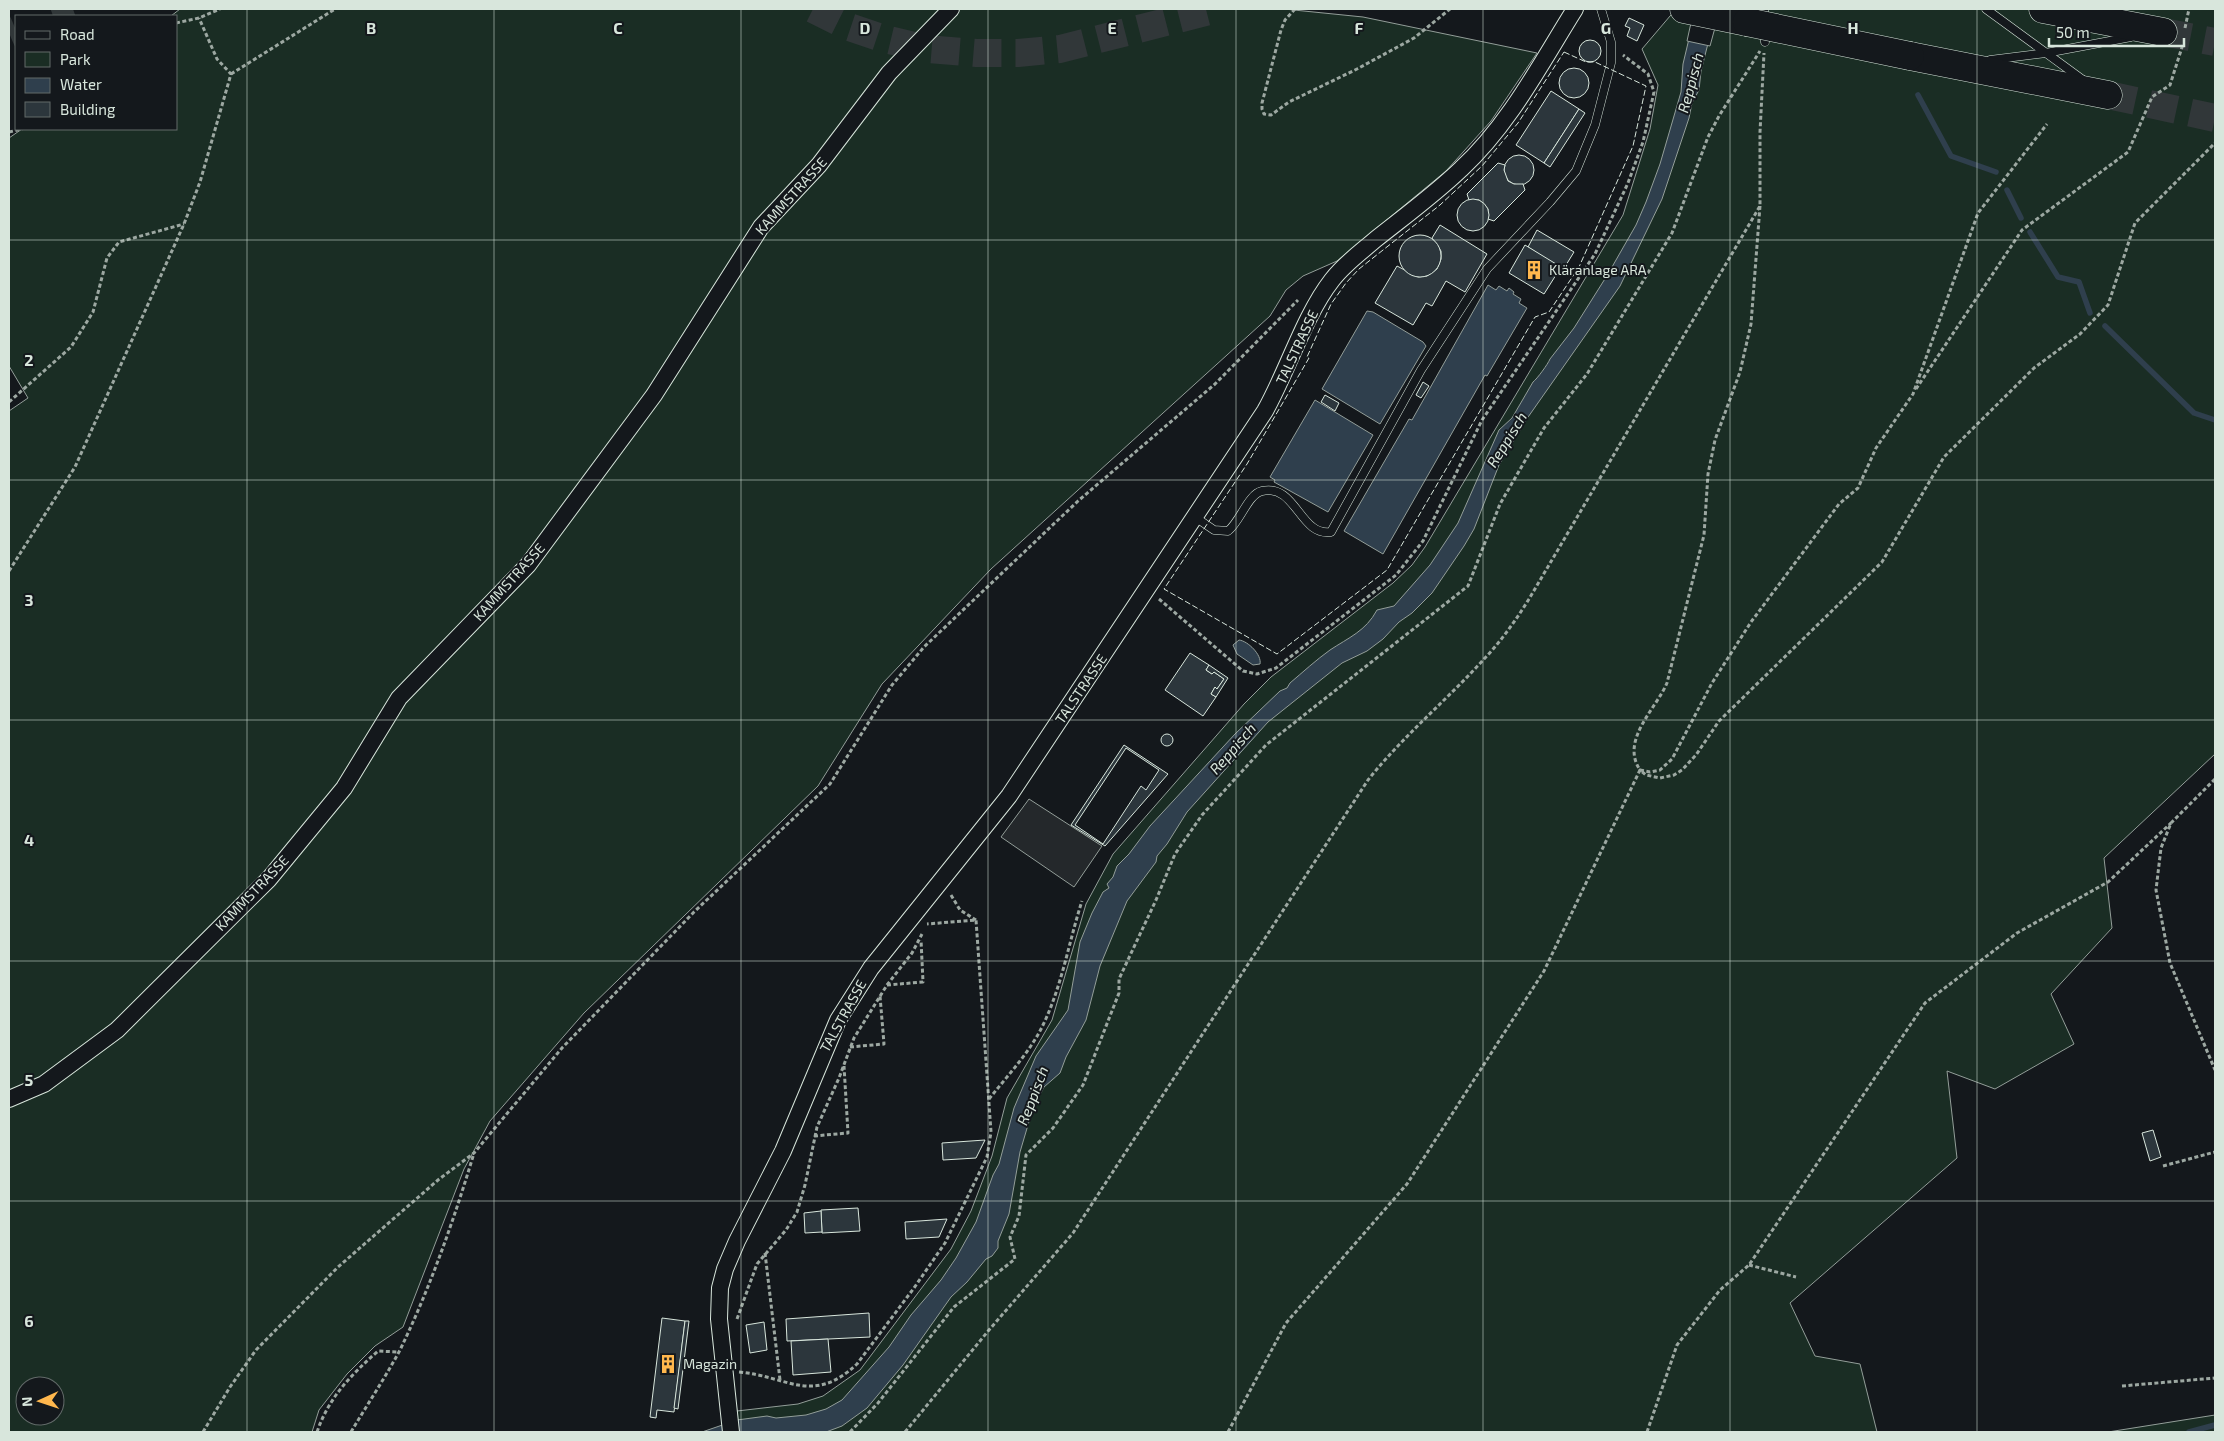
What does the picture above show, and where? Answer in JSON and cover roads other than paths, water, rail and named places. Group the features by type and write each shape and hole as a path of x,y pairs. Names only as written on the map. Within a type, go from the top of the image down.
{"highway":[{"path":"1684,9 2108,95"},
{"path":"2043,9 2163,32"}],"street":[{"name":"KAMMSTRASSE","path":"9,1099 44,1084 117,1030 268,879 344,788 399,698 528,565 654,395 761,227 819,165 889,73 951,9"},
{"name":"TALSTRASSE","path":"730,1424 719,1307 725,1269 737,1241 783,1151 817,1066 838,1020 871,968 1009,796 1146,591 1274,395 1325,288 1349,261 1452,178 1485,144 1520,96 1575,9"}],"lane":[{"path":"1195,517 1214,530 1228,531 1235,526 1253,495 1262,491 1270,491 1284,496 1295,506 1306,522 1316,530 1330,532 1421,370 1487,269 1576,172 1596,125 1610,69 1612,47 1601,9"},
{"path":"1764,9 1765,42"},
{"path":"1986,9 2083,80 2108,95"},
{"path":"1942,62 1991,60 2046,53 2102,41 2163,32"}],"water":[{"name":"Reppisch","path":"1696,9 1716,12 1701,71 1699,90 1692,103 1689,118 1662,199 1620,286 1526,420 1499,465 1474,529 1432,593 1383,639 1367,651 1342,663 1268,722 1187,812 1167,844 1157,856 1156,862 1127,901 1100,966 1086,1020 1066,1057 1060,1073 1044,1087 1033,1108 1020,1152 1009,1214 998,1241 998,1248 951,1297 903,1365 867,1408 842,1426 826,1432 702,1432 737,1420 767,1416 776,1418 806,1415 826,1409 842,1400 889,1347 911,1315 941,1280 976,1222 993,1175 999,1164 1014,1108 1036,1056 1068,1010 1080,942 1103,892 1109,888 1107,884 1113,877 1117,866 1129,854 1150,826 1235,734 1280,691 1287,688 1290,683 1315,662 1362,629 1377,610 1394,606 1430,565 1458,523 1499,430 1512,418 1533,382 1574,328 1636,225 1660,164 1681,92 1683,64"},
{"path":"1488,285 1496,290 1499,286 1507,291 1509,288 1514,292 1513,294 1521,299 1519,303 1527,308 1487,376 1485,375 1383,554 1344,531 1409,419 1412,420"},
{"path":"1367,311 1373,312 1423,342 1426,346 1380,424 1322,389"},
{"path":"1315,400 1373,435 1328,512 1274,482 1275,480 1270,477"},
{"path":"1239,640 1254,649 1259,657 1260,664 1253,665 1237,654 1233,645"}],"waterway":[{"path":"1918,95 1951,156 1996,172"},
{"path":"2007,190 2021,218"},
{"path":"2030,232 2058,277 2079,282 2090,313"},
{"path":"2105,326 2194,413 2215,420"},
{"path":"2189,1432 2215,1425"}],"tunnel":[{"path":"56,15 73,9"},
{"path":"813,9 849,27 885,39 927,49 977,53 1018,53 1060,49 1217,9"},
{"path":"9,33 15,30"},
{"path":"2163,32 2215,42"},
{"path":"2108,95 2215,118"}],"place":[{"name":"Kläranlage ARA","path":"1534,270"},
{"name":"Magazin","path":"668,1364"}]}
